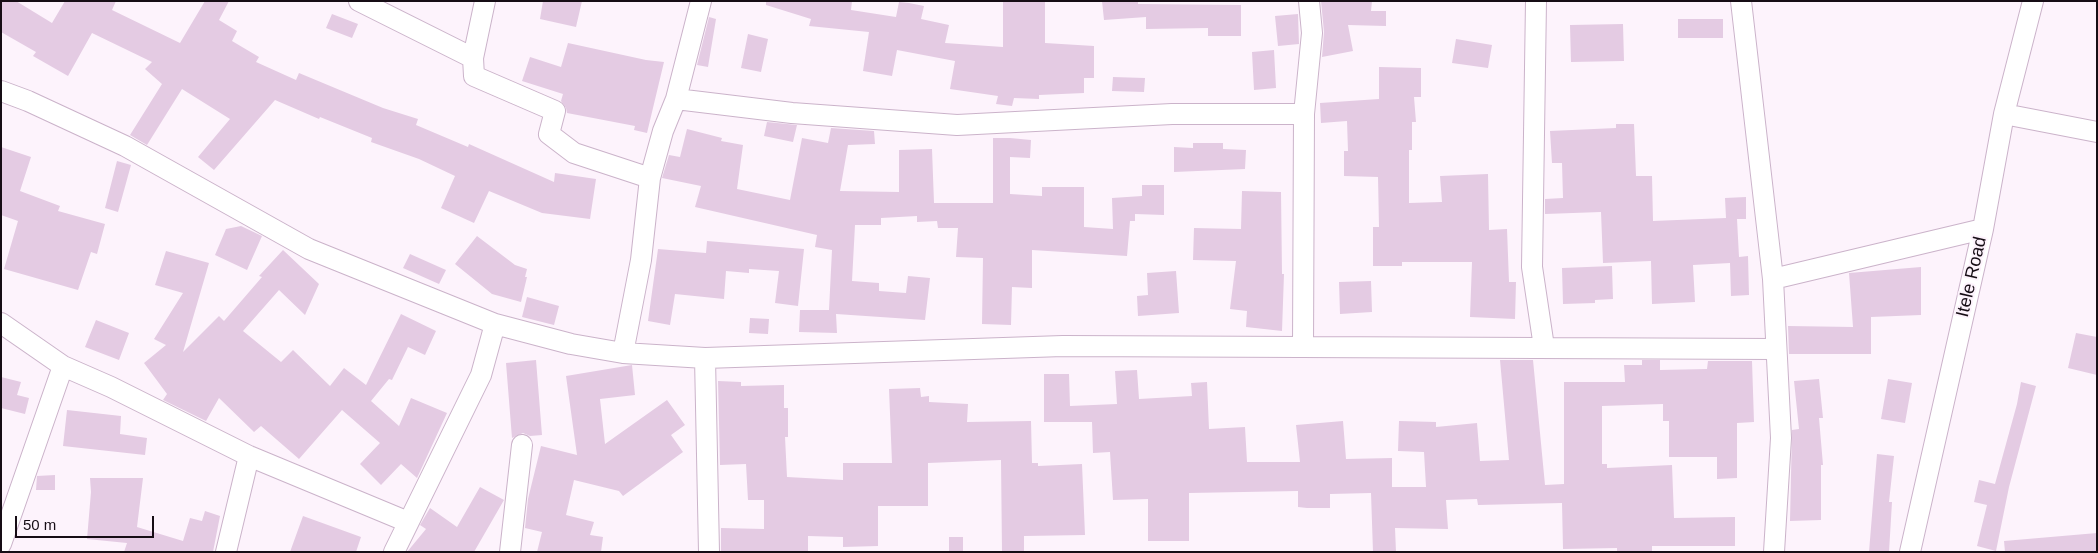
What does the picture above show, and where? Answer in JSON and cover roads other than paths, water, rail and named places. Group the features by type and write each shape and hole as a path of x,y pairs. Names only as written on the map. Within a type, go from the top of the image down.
{"street":[{"path":"359,1 473,58"},
{"path":"485,1 473,58 474,76 555,111 549,134 574,153 650,178"},
{"path":"623,353 640,260 650,178 663,131 676,99 701,1"},
{"path":"1303,347 1304,114 1312,33 1309,1"},
{"path":"1536,1 1532,266 1544,347"},
{"path":"1740,1 1773,279 1775,349 1781,438 1774,552"},
{"name":"Itele Road","path":"1910,552 1983,229 2004,114 2032,1"},
{"path":"1,91 28,101 125,146 309,248 495,324 571,344 623,353 705,358 1064,346 1775,349"},
{"path":"676,99 792,113 957,125 1172,114 1304,114"},
{"path":"2004,114 2097,132"},
{"path":"1773,279 1983,229"},
{"path":"1,323 63,366 111,387 249,456 408,522"},
{"path":"394,552 481,375 495,324"},
{"path":"705,358 709,552"},
{"path":"1,544 63,366"},
{"path":"510,552 522,445"},
{"path":"226,552 249,456"}]}
